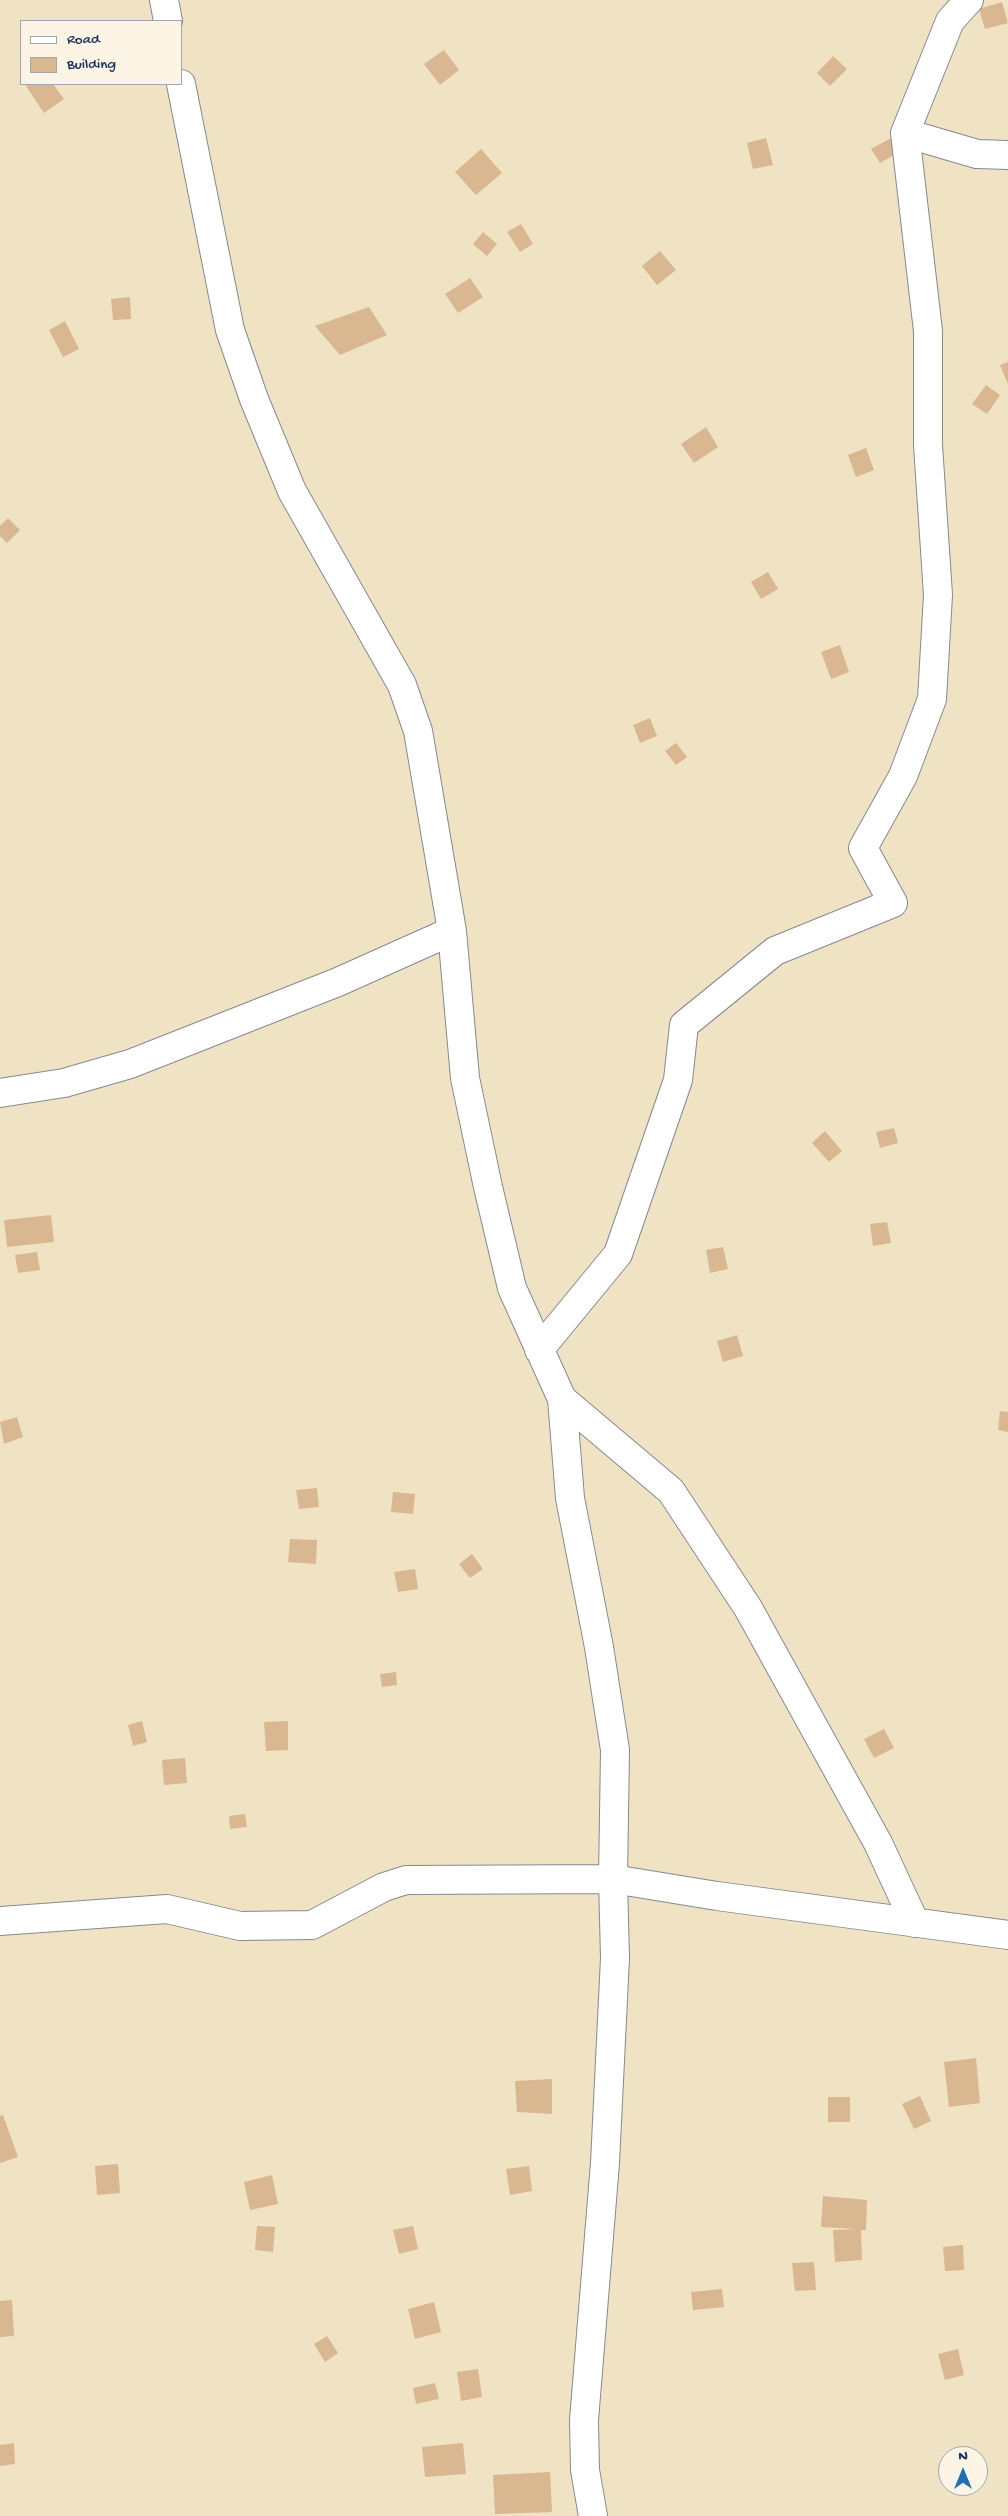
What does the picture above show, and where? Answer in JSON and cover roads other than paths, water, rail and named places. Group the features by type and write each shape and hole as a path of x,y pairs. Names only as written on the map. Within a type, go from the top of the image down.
{"street":[{"path":"164,0 168,20"},
{"path":"539,1350 618,1254 678,1080 684,1025 775,951 893,903 863,848 903,776 932,699 938,595 928,445 928,331 905,133 950,22 969,0"},
{"path":"181,85 230,330 254,399 292,491 402,685 418,731 452,931 465,1078 512,1288 562,1399 570,1498 599,1648 615,1750 613,1879 615,1958 605,2163 584,2420 585,2470 593,2516"},
{"path":"905,133 977,154 1008,155"},
{"path":"0,1093 64,1084 130,1064 338,982 452,931"},
{"path":"562,1399 671,1492 748,1608 878,1843 915,1923"},
{"path":"0,1921 167,1909 240,1926 312,1925 384,1887 406,1880 613,1879 717,1896 1008,1936"}]}
